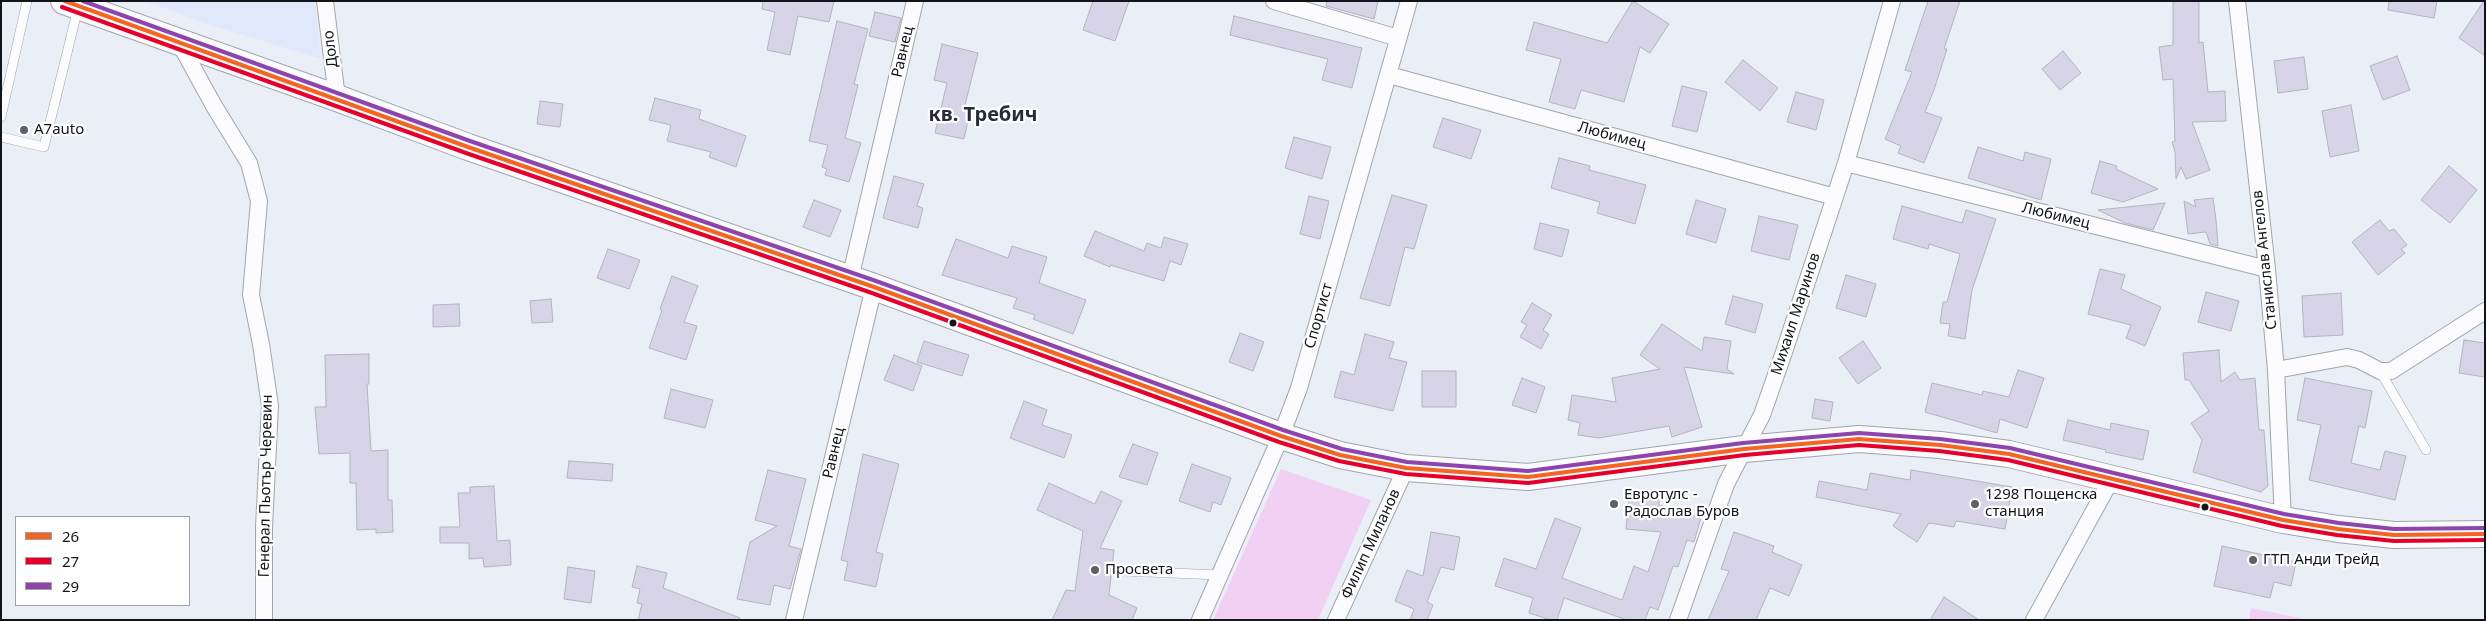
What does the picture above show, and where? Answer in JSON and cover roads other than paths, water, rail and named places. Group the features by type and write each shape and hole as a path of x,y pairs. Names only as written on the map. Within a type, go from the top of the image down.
{"main road":[{"path":"80,5 180,44 337,98 468,147 862,283 1281,436 1340,455 1406,468 1528,477 1744,449 1859,439 1940,445 2009,454 2283,520 2394,535 2485,534"}],"street":[{"name":"Доло","path":"326,1 337,98"},
{"name":"Равнец","path":"794,620 862,283 915,1"},
{"path":"1274,1 1398,38"},
{"name":"Спортист","path":"1200,620 1281,436 1299,388 1409,1"},
{"name":"Михаил Маринов","path":"1678,620 1726,484 1762,415 1846,163 1892,1"},
{"name":"Станислав Ангелов","path":"2238,1 2276,370 2283,520"},
{"name":"Генерал Пьотър Черевин","path":"180,44 214,106 249,163 259,201 251,295 261,344 270,406 264,527 264,620"},
{"name":"Любимец","path":"1389,75 1835,197"},
{"name":"Любимец","path":"1846,163 2267,269"},
{"path":"2276,370 2347,357 2358,360 2380,372 2391,371 2485,311"},
{"name":"Филип Миланов","path":"1336,620 1406,468"},
{"path":"2034,620 2112,478"}],"lane":[{"path":"1,117 28,1"},
{"path":"1,137 44,147 80,5"},
{"path":"2380,372 2426,450"},
{"path":"1123,571 1220,575"}],"place":[{"name":"A7auto","path":"24,130"},
{"name":"Евротулс - Радослав Буров","path":"1614,504"},
{"name":"1298 Пощенска станция","path":"1975,504"},
{"name":"ГТП Анди Трейд","path":"2253,560"},
{"name":"Просвета","path":"1095,570"}],"district":[{"name":"кв. Требич","path":"983,115"}]}
